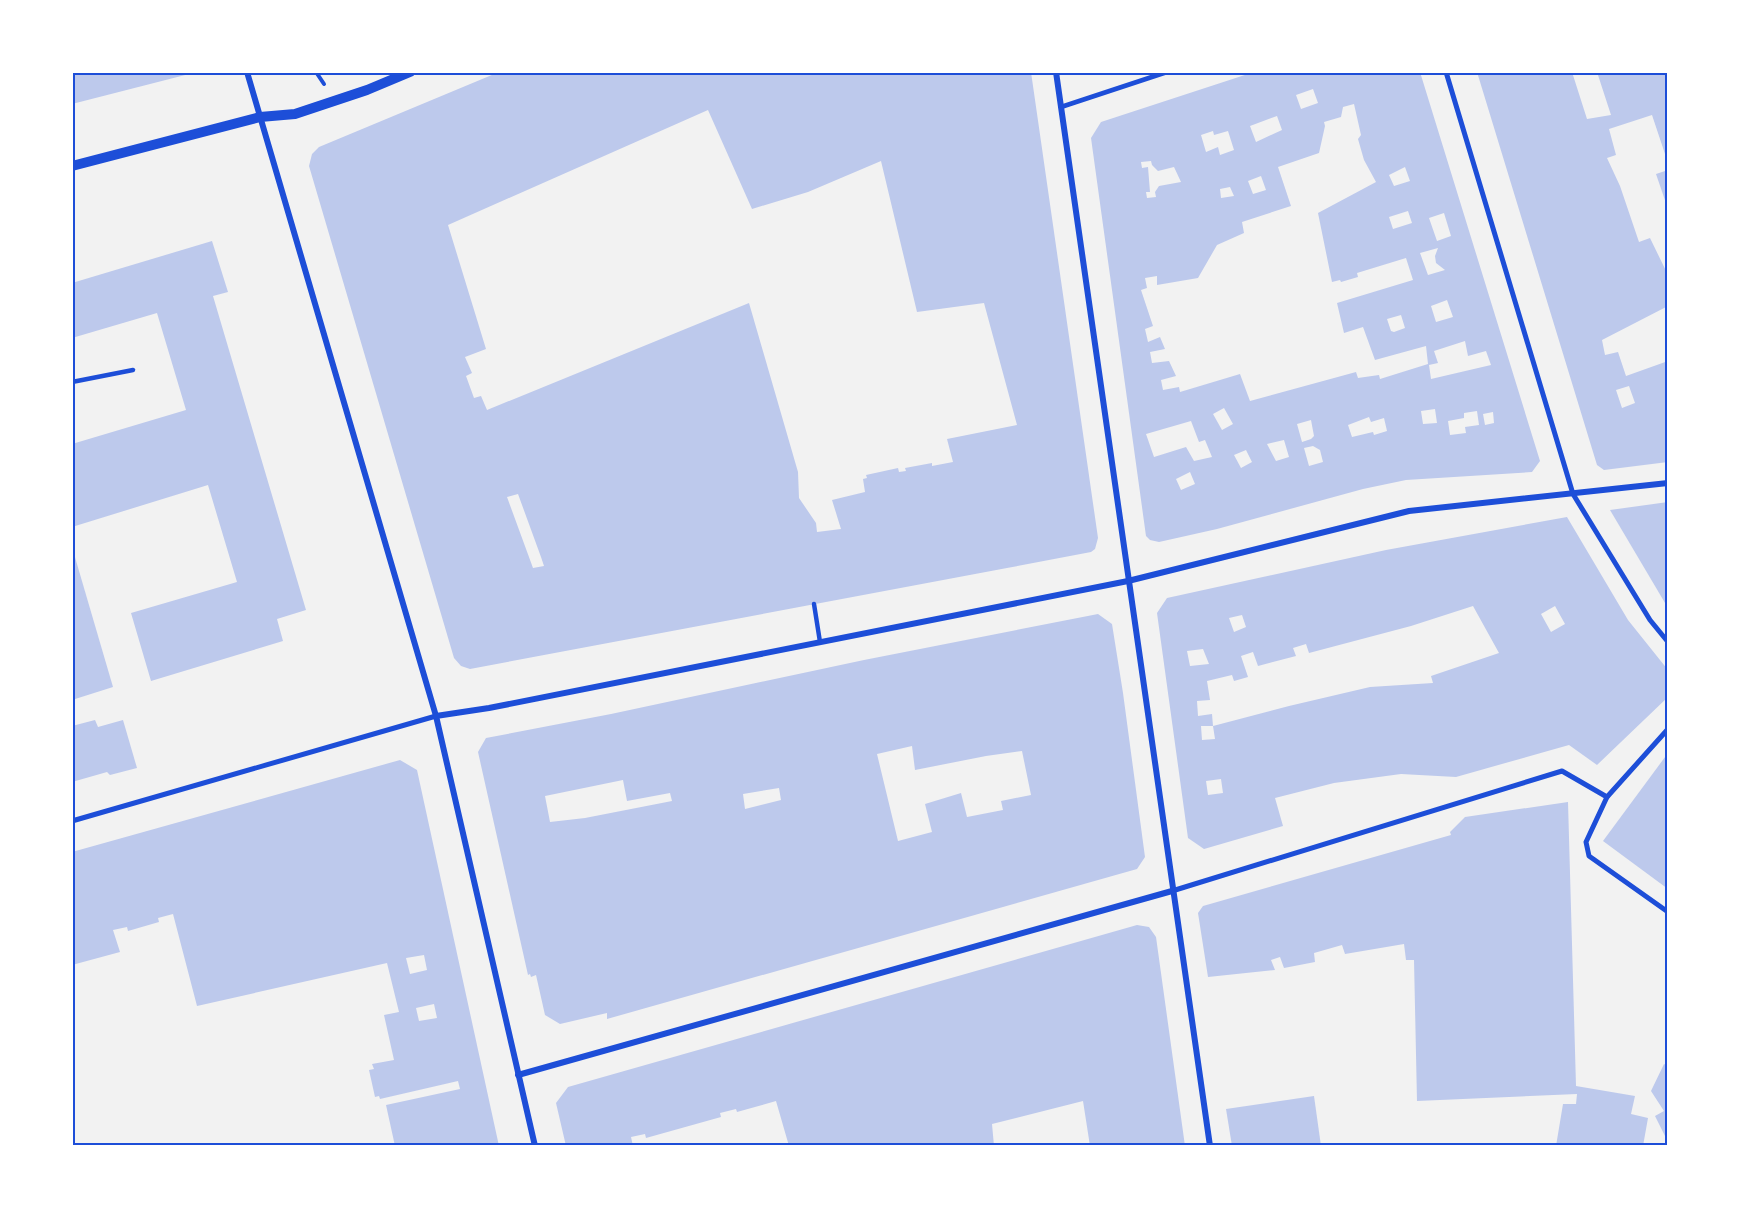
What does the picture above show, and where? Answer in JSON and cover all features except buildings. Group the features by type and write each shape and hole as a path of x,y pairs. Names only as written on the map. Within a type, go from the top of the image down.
{"street":[{"path":"247,72 436,716 535,1146"},
{"path":"72,166 260,117 295,114 367,90 410,72"},
{"path":"1056,72 1210,1146"},
{"path":"1061,107 1167,72"},
{"path":"1446,72 1573,494 1650,620 1668,642"},
{"path":"72,821 436,716 489,708 1128,581 1409,511 1668,483"},
{"path":"1668,729 1608,797 1586,842 1588,856 1668,912"},
{"path":"518,1075 1172,891 1562,771 1608,797"}],"lane":[{"path":"72,382 133,370"},
{"path":"814,604 820,642"}]}
